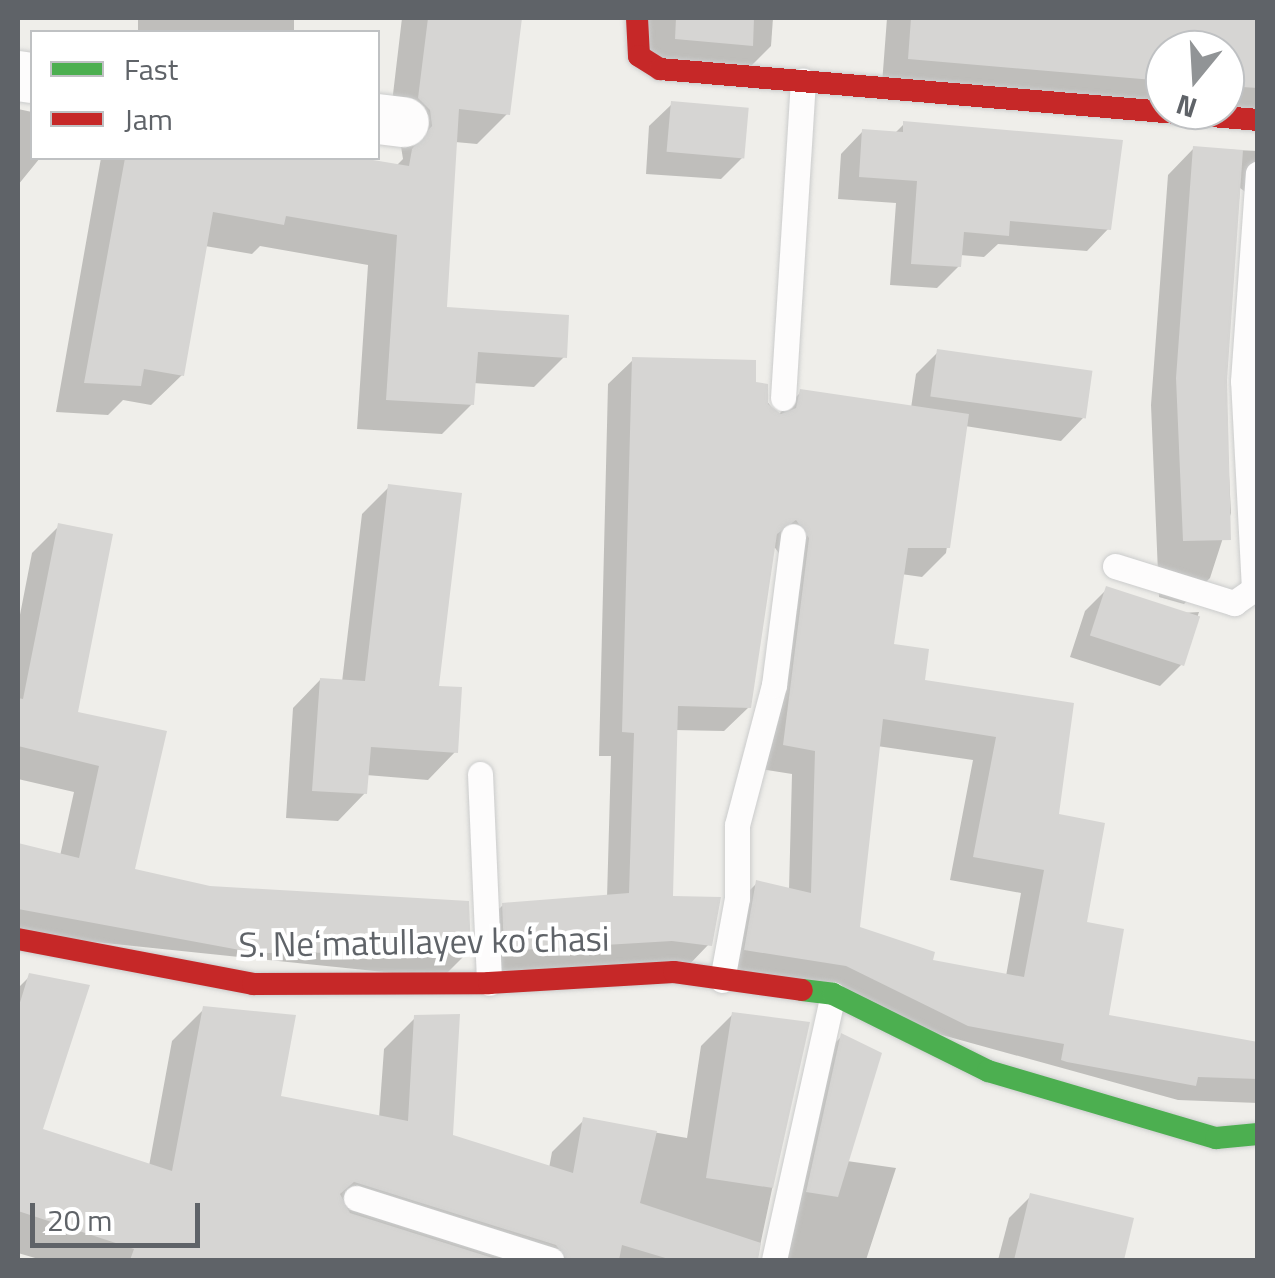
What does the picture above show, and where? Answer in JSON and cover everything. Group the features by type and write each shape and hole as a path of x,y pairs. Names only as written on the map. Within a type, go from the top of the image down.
{"street":[{"path":"637,18 639,56 660,69 1258,120"},
{"name":"S. Neʻmatullayev koʻchasi","path":"18,939 253,984 489,982 674,972 834,994 988,1071 1216,1138 1258,1134"}],"lane":[{"path":"784,398 803,81"},
{"path":"1115,566 1234,603 1254,589 1243,381 1258,174"},
{"path":"722,980 737,898 737,826 774,685 792,536"},
{"path":"480,774 489,982"},
{"path":"774,1260 834,994"},
{"path":"356,1198 551,1260"}],"building":[{"path":"428,18 522,18 510,115 459,109 447,307 569,315 567,358 478,352 474,405 386,400 397,235 286,216 284,225 213,212 184,376 144,369 141,386 84,383 125,160 373,160 409,166 412,149 432,126 430,110 418,98"},
{"path":"676,18 754,18 753,46 675,39"},
{"path":"911,18 1258,18 1258,88 1245,87 1245,30 1145,30 1145,79 908,59"},
{"path":"671,101 749,108 744,159 667,152"},
{"path":"903,121 1123,140 1111,230 1010,221 1009,236 964,232 961,267 911,264 917,181 859,177 862,129 903,132"},
{"path":"1193,146 1243,150 1227,380 1231,540 1183,541 1176,378"},
{"path":"937,349 1092,371 1086,418 930,397"},
{"path":"632,357 756,360 756,382 768,384 768,404 781,414 796,408 800,389 969,414 950,548 908,548 894,644 929,649 925,680 1074,703 1059,814 1105,823 1087,922 1124,929 1109,1015 1258,1042 1258,1079 1198,1077 1196,1086 1067,1062 1061,1060 1064,1044 968,1026 846,966 744,950 756,880 811,893 815,751 783,745 809,538 796,520 777,534 751,708 678,706 673,896 721,897 712,946 672,941 504,951 502,903 629,893 634,733 622,732","holes":["883,719 996,737 973,857 1044,870 1024,977 933,960 935,952 860,927"]},
{"path":"388,484 462,493 439,686 462,687 458,753 371,747 367,794 312,791 320,678 365,681"},
{"path":"58,523 113,534 78,712 167,731 135,869 210,886 469,901 471,952 256,953 18,909 18,843 79,858 99,766 18,746 18,698 23,699"},
{"path":"1106,586 1200,617 1184,666 1090,635"},
{"path":"29,973 90,985 43,1129 172,1171 203,1006 296,1015 281,1096 408,1121 414,1015 460,1014 453,1135 573,1173 583,1117 657,1131 640,1203 761,1243 758,1260 672,1260 622,1245 619,1260 567,1260 556,1245 354,1182 340,1194 350,1213 499,1260 130,1260 134,1249 18,1211 18,1009"},
{"path":"732,1012 810,1022 773,1188 706,1178"},
{"path":"841,1033 882,1053 838,1197 806,1192"},
{"path":"1030,1193 1134,1218 1124,1260 1014,1260"}],"traffic: fast":[{"path":"802,990 833,994 988,1071 1216,1138 1258,1134"}],"traffic: jam":[{"path":"637,18 639,56 660,69 1258,120"},
{"path":"18,939 253,984 489,983 674,972 802,990"}]}
